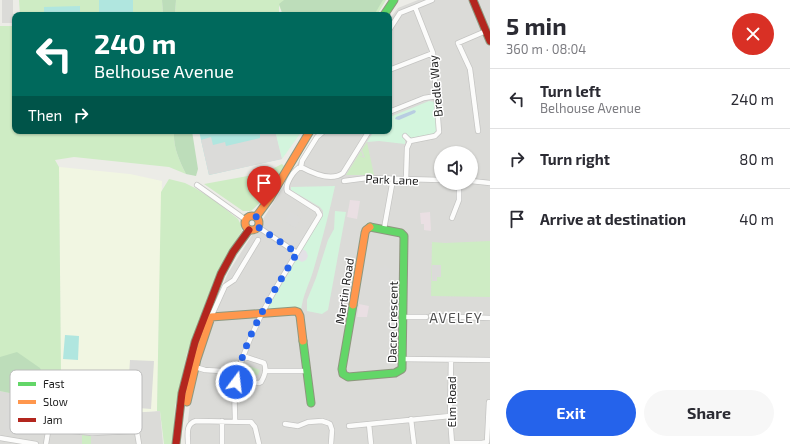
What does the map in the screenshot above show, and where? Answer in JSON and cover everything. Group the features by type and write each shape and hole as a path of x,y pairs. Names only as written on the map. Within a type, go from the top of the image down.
{"street":[{"path":"386,12 394,0"},
{"path":"392,25 400,13 432,0"},
{"path":"473,0 490,41"},
{"name":"Bredle Way","path":"410,141 435,136 438,132 437,96 433,53 414,7"},
{"path":"478,131 470,69 458,43 486,31"},
{"path":"392,69 433,53"},
{"path":"392,111 424,98 437,96"},
{"path":"256,217 270,198 308,134"},
{"path":"235,421 236,382 243,356 261,314 319,217 320,213 317,210 287,191 287,185 297,169 301,167 302,161 317,136 320,134"},
{"path":"301,167 318,175 339,176 343,173 366,134"},
{"path":"405,136 410,141 407,148 406,180"},
{"name":"Park Lane","path":"344,182 361,178 434,180"},
{"path":"384,229 393,179"},
{"path":"478,182 490,183"},
{"path":"197,185 246,220"},
{"path":"452,218 459,200 460,190"},
{"path":"246,220 252,216 256,217"},
{"path":"256,217 259,222 258,227"},
{"path":"246,220 246,226 249,230"},
{"path":"258,227 297,253"},
{"path":"176,444 182,394 195,342 221,274 233,252 249,230 253,230 258,227"},
{"name":"Martin Road","path":"344,374 342,369 365,233 370,227 384,229"},
{"name":"Dacre Crescent","path":"344,374 348,377 398,373 402,369 404,236 401,232 384,229"},
{"path":"187,402 195,367 211,317 225,286 234,280 258,240"},
{"path":"211,317 295,311 299,313 311,403"},
{"path":"403,317 490,318"},
{"path":"236,382 261,382 265,371 266,367 264,363 243,356"},
{"path":"402,359 490,360"},
{"name":"Elm Road","path":"451,360 450,416 452,444"},
{"path":"195,367 205,370 238,372"},
{"path":"265,371 307,371"},
{"path":"452,444 487,442 489,402"},
{"path":"349,426 450,416"},
{"path":"411,420 414,444"},
{"path":"222,421 222,444"},
{"path":"188,444 188,428 193,422 248,421 253,423 255,427 259,444"},
{"path":"286,424 298,426 308,422 322,421 328,423 331,427 331,444"},
{"path":"369,424 371,444"},
{"path":"46,444 48,434"},
{"path":"138,434 139,444"},
{"path":"0,438 36,444"}],"shaded area":[{"path":"2,0 13,0 12,23 2,23"},
{"path":"99,0 133,0 133,12 99,12"},
{"path":"418,0 490,0 490,444 189,444 188,420 197,349 228,273 252,235 258,233 264,223 263,219 316,134 392,134 392,16 398,8"},
{"path":"80,6 80,12 44,12 44,7"},
{"path":"414,110 416,111 415,113 399,120 395,119 396,117"},
{"path":"200,134 276,134 281,159 209,175"},
{"path":"260,134 276,134 282,159 209,175 201,140 211,137 213,145 225,142 226,146 260,138"},
{"path":"59,167 130,174 162,181 157,411 142,412 142,370 61,370"},
{"path":"350,200 360,201 357,219 347,217"},
{"path":"290,212 301,218 295,228 285,221"},
{"path":"430,212 431,231 424,230 424,224 421,224 420,213"},
{"path":"302,249 306,251 308,256 306,260 302,262 296,259"},
{"path":"384,265 390,269 389,291 380,290 380,268 384,268"},
{"path":"432,265 441,265 441,277 437,277 437,281 432,281"},
{"path":"359,304 369,306 367,317 357,317"},
{"path":"65,335 79,336 78,360 63,359"},
{"path":"130,360 154,361 151,409 142,408 142,370 129,370"},
{"path":"0,391 10,393 10,434 142,434 142,412 160,411 163,444 0,444"},
{"path":"9,395 10,432 3,431"},
{"path":"23,434 33,434 33,436"}],"green space":[{"path":"19,0 162,0 163,12 20,12"},
{"path":"162,0 176,0 175,12 163,12"},
{"path":"176,0 386,0 379,12 282,12 279,5 279,12 175,12"},
{"path":"284,0 383,0 376,12 282,12 279,4"},
{"path":"0,26 12,26 12,134 174,134 179,158 186,174 169,167 74,157 55,160 59,167 61,370 10,370 10,393 0,391"},
{"path":"429,101 435,102 437,131 435,134 405,139 405,144 379,141 367,142 372,134 392,134 392,116"},
{"path":"174,134 192,134 198,169 196,176 186,174 183,169"},
{"path":"276,134 300,134 282,159"},
{"path":"367,142 374,175 346,175 361,151 363,156 360,156 365,158 362,150"},
{"path":"282,164 284,166 270,190 251,211 243,211 204,184 264,173"},
{"path":"169,179 185,183 214,200 238,219 242,231 229,251 213,283 187,353 175,407 173,444 164,444 160,411 157,411 161,192"},
{"path":"335,186 323,237 303,300 301,312 269,310 268,307 323,215 323,211 320,207 291,190 291,187"},
{"path":"335,211 346,212 328,310 322,314 307,311 307,300 316,278 328,240 334,229"},
{"path":"490,241 490,297 431,296 432,242 445,243"},
{"path":"17,352 41,370 10,370 10,393 0,391 0,357"},
{"path":"244,364 260,370 258,375 240,374"},
{"path":"82,435 91,436 91,444 82,444"}],"traffic: fast":[{"path":"386,12 394,0"},
{"path":"353,305 342,369 343,374 348,377 395,373 402,369 404,236 401,233 370,227"},
{"path":"303,341 311,403"}],"traffic: slow":[{"path":"256,217 270,198 308,134"},
{"path":"249,216 255,216 259,220 259,223 259,226 255,230 249,230 245,226 245,220 249,216"},
{"path":"353,305 365,233 370,227"},
{"path":"187,402 197,359 211,317 295,311 298,312 300,316 303,341"}],"traffic: jam":[{"path":"473,0 490,41"},
{"path":"176,444 182,393 195,342 221,274 233,252 249,230"}],"district":[{"name":"AVELEY","path":"456,317"}],"route":[{"path":"236,382 243,356 257,321 265,305 297,253 258,227 259,220 256,217 264,207"}]}
